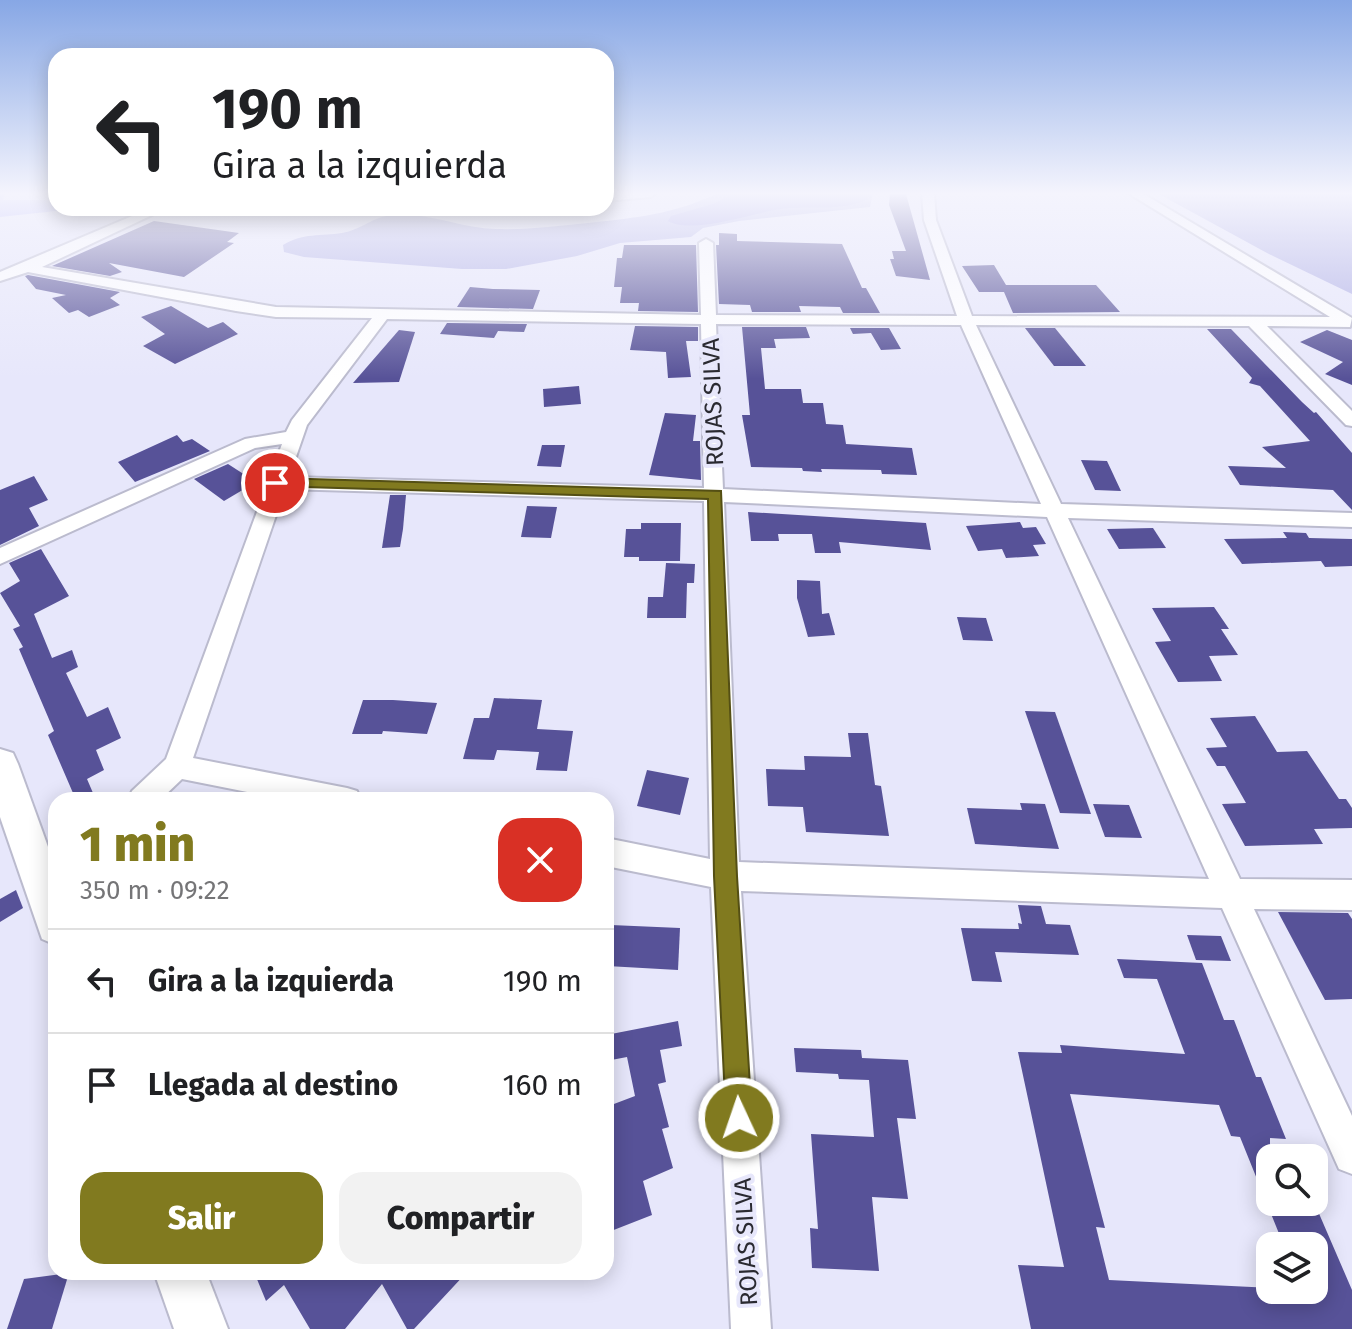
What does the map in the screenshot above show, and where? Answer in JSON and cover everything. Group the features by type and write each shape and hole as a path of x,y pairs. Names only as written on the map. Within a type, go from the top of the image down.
{"street":[{"path":"0,277 56,255"},
{"name":"ROJAS SILVA","path":"707,255 725,876 751,1329"},
{"path":"943,255 966,320 1057,511 1228,894 1352,1156"},
{"path":"1238,255 1351,323"},
{"path":"27,268 276,312 621,319 710,317 1351,323"},
{"path":"150,792 177,766 292,437 313,402 383,314"},
{"path":"1254,322 1352,421"},
{"path":"0,557 251,443 292,437"},
{"path":"275,483 716,495 1057,511 1352,520"},
{"path":"177,766 307,792"},
{"path":"2,783 48,891"},
{"path":"614,854 725,876 1228,894 1352,895"},
{"path":"183,1280 201,1329"}],"shaded area":[{"path":"296,255 580,255 506,269 462,269"},
{"path":"1271,255 1352,255 1352,294"}],"building":[{"path":"77,255 216,255 184,277 109,263 122,272 110,276 52,266"},
{"path":"622,255 696,255 698,312 638,311 639,303 620,303 622,287 614,287 617,258"},
{"path":"717,255 847,255 862,288 866,288 880,313 843,313 840,307 799,306 801,312 752,312 750,305 719,304"},
{"path":"893,255 923,255 930,280 896,276 890,259 894,259"},
{"path":"994,265 1006,285 1096,285 1120,312 1013,313 1004,292 979,292 962,266"},
{"path":"25,276 120,292 110,298 120,305 89,317 78,310 69,313 52,298 66,295 36,289"},
{"path":"470,287 540,290 533,309 457,307"},
{"path":"171,306 208,328 223,322 238,334 175,364 143,346 165,334 141,317"},
{"path":"447,323 527,324 524,332 498,331 494,338 440,334"},
{"path":"635,326 698,327 698,341 686,341 691,377 668,378 666,352 630,350"},
{"path":"742,327 806,327 810,338 774,339 776,348 761,348 765,389 801,389 803,403 823,403 826,424 843,425 846,444 912,448 917,475 882,474 881,470 821,469 822,472 803,471 802,468 751,467 742,415 750,415"},
{"path":"850,328 889,328 901,349 881,350 871,333 853,334"},
{"path":"1025,328 1055,328 1086,366 1054,366"},
{"path":"1207,329 1231,329 1302,402 1316,412 1352,453 1352,510 1333,490 1240,485 1228,466 1286,468 1262,447 1310,441 1260,386 1249,383 1252,378"},
{"path":"399,330 415,332 399,382 353,383"},
{"path":"1327,330 1352,340 1352,385 1325,374 1343,362 1300,342"},
{"path":"579,386 581,404 544,407 543,389"},
{"path":"665,413 696,415 693,441 700,441 701,480 649,475"},
{"path":"177,435 183,442 192,439 210,451 135,482 118,462"},
{"path":"542,445 565,445 561,467 537,466"},
{"path":"1081,460 1107,461 1121,491 1095,490"},
{"path":"228,464 256,482 224,501 194,479"},
{"path":"34,476 48,500 29,508 39,526 0,545 0,490"},
{"path":"390,495 406,495 403,529 400,547 382,548"},
{"path":"527,506 557,507 551,538 521,537"},
{"path":"748,512 926,523 931,550 839,542 841,553 815,553 812,534 778,534 779,541 751,541"},
{"path":"1020,522 1023,528 1036,527 1046,544 1033,545 1039,556 1006,558 1002,549 978,551 966,526"},
{"path":"641,523 681,523 680,561 639,561 639,557 624,557 626,529 641,529"},
{"path":"1153,528 1166,548 1119,549 1107,529"},
{"path":"1283,532 1306,533 1309,538 1352,539 1352,566 1325,567 1321,561 1242,564 1224,539 1287,538"},
{"path":"41,549 69,596 34,614 52,658 72,650 78,667 66,673 87,717 108,707 121,738 96,750 104,770 87,779 93,792 73,792 48,735 54,731 19,649 23,647 13,629 20,626 0,593 20,581 9,563"},
{"path":"666,563 695,564 694,583 687,583 686,618 647,618 648,597 663,597"},
{"path":"797,580 820,581 822,614 829,613 835,635 808,637 797,598"},
{"path":"1214,607 1229,629 1221,629 1238,655 1209,656 1222,681 1178,682 1155,642 1171,641 1152,608"},
{"path":"957,617 986,618 993,641 963,640"},
{"path":"494,698 542,700 537,729 573,731 567,771 536,770 539,752 497,750 494,760 463,759 474,718 489,718"},
{"path":"363,700 437,703 427,734 383,731 382,734 352,734"},
{"path":"1025,711 1055,712 1091,814 1060,813"},
{"path":"1255,716 1277,752 1307,751 1339,799 1346,799 1352,808 1352,828 1314,829 1323,844 1245,846 1222,804 1246,803 1225,766 1217,766 1206,748 1227,747 1210,718"},
{"path":"848,733 868,733 875,785 881,786 889,836 806,832 803,807 768,806 766,769 805,770 804,756 851,757"},
{"path":"647,770 689,778 680,815 637,806"},
{"path":"1020,803 1045,804 1059,849 975,844 967,808 1022,810"},
{"path":"1093,804 1129,805 1142,838 1105,837"},
{"path":"16,890 23,908 0,922 0,899"},
{"path":"1018,905 1041,906 1046,924 1070,925 1079,955 995,952 1002,982 972,981 961,928 1019,929 1018,923 1022,924"},
{"path":"1278,912 1348,913 1352,919 1352,999 1325,1000"},
{"path":"614,925 680,928 678,970 614,966"},
{"path":"1187,935 1221,936 1231,961 1196,960"},
{"path":"1117,959 1202,963 1224,1020 1234,1020 1256,1077 1261,1077 1286,1139 1270,1138 1270,1144 1256,1144 1256,1177 1240,1137 1231,1136 1219,1105 1070,1094 1105,1228 1096,1227 1109,1280 1256,1287 1256,1304 1328,1304 1328,1234 1352,1290 1352,1329 1031,1329 1018,1265 1064,1267 1018,1052 1062,1053 1060,1045 1185,1054 1157,979 1124,978"},
{"path":"678,1021 682,1046 660,1050 666,1082 658,1084 669,1127 662,1129 673,1168 643,1181 652,1215 614,1230 614,1104 635,1096 627,1057 614,1059 614,1033"},
{"path":"794,1048 861,1050 862,1058 908,1060 916,1119 897,1118 908,1199 872,1197 879,1271 812,1268 810,1228 818,1229 811,1134 874,1137 869,1080 839,1079 838,1074 796,1072"},
{"path":"1272,1216 1320,1216 1327,1232 1278,1232"},
{"path":"48,1276 48,1280 67,1280 52,1329 7,1329 24,1279"},
{"path":"257,1280 460,1280 414,1329 407,1329 382,1284 345,1329 310,1329 284,1285 266,1301"}],"route":[{"path":"275,483 716,495 725,876 739,1118"}]}
